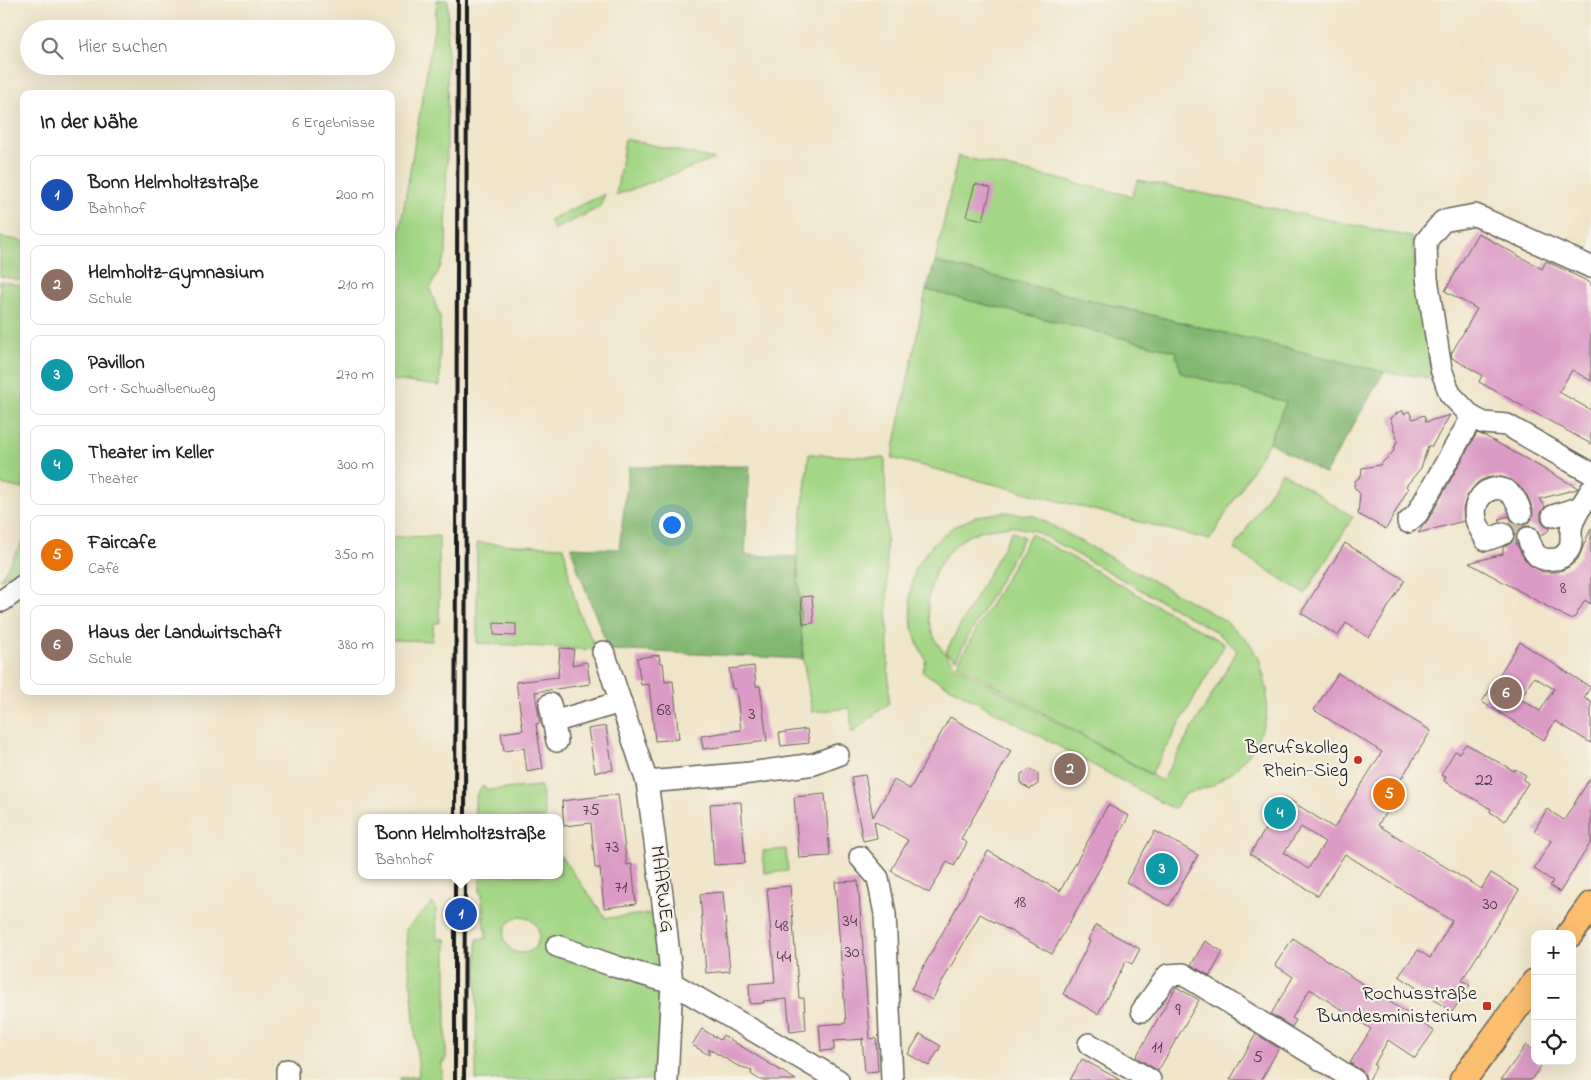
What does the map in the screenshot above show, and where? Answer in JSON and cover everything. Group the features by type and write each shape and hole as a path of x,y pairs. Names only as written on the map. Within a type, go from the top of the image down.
{"main road":[{"path":"1464,1080 1531,988"}],"street":[{"path":"1591,267 1475,215 1443,220 1426,241 1427,278 1441,369 1450,394 1472,417 1484,423 1507,425 1591,473"},
{"path":"1408,522 1417,514 1472,417"},
{"path":"1503,534 1486,540 1475,518 1481,496 1495,489 1506,490 1516,498 1521,513"},
{"path":"1553,516 1586,498"},
{"path":"1528,538 1531,548 1538,557 1546,560 1559,559 1568,552 1571,545 1571,526 1586,498"},
{"path":"1,601 20,588"},
{"path":"1,601 20,601"},
{"name":"MAARWEG","path":"602,652 606,658 647,782 672,983 667,1080"},
{"path":"553,722 621,702"},
{"path":"647,782 814,764 838,755"},
{"path":"860,857 878,878 885,914 892,1080"},
{"path":"557,946 616,967 672,983 838,1080"},
{"path":"1142,1011 1168,975 1183,974 1354,1080"},
{"path":"1089,1044 1150,1080"}],"green space":[{"path":"437,0 448,0 446,255 430,289 440,317 440,386 395,380 395,260 435,22"},
{"path":"625,139 715,159 616,195"},
{"path":"958,156 1132,196 1138,180 1411,237 1433,378 1384,372 935,262"},
{"path":"605,194 600,207 554,230 549,220"},
{"path":"0,237 20,240 20,280 0,276"},
{"path":"935,262 1384,372 1325,474 1269,442 1286,402 1181,373 1175,351 926,290"},
{"path":"0,281 20,285 20,488 0,484"},
{"path":"926,290 1175,351 1182,373 1286,402 1269,442 1210,540 892,458"},
{"path":"809,454 885,458 889,703 852,733 850,708 812,712 803,659 797,557"},
{"path":"750,466 745,555 797,557 803,659 609,650 571,547 619,549 629,467"},
{"path":"1282,472 1353,517 1305,594 1234,549"},
{"path":"1005,512 1035,516 1224,620 1249,642 1260,661 1267,690 1266,719 1254,748 1236,769 1212,786 1185,794 1174,809 922,672 926,660 918,645 912,627 910,595 915,568 931,546 953,527 977,516","holes":["1010,526 1035,531 1213,630 1237,651 1162,781 957,667 937,643 930,625 928,610 929,594 939,565 948,553 959,542 972,534 987,529"]},
{"path":"1012,531 1024,537 956,659 945,653"},
{"path":"1031,534 1225,644 1151,774 957,664"},
{"path":"439,536 439,623 434,623 432,641 395,640 395,537"},
{"path":"477,543 564,547 570,582 580,616 597,650 477,643"},
{"path":"20,546 20,567 0,580"},
{"path":"483,786 488,790 541,786 544,814 475,814 476,797"},
{"path":"786,849 788,871 764,873 763,851"},
{"path":"563,859 606,918 658,913 663,965 658,988 662,999 659,1080 476,1080 477,939 486,939 482,893 480,893 480,879 563,879","holes":["519,917 529,919 536,924 539,931 539,939 536,946 530,951 522,953 512,951 504,940 504,932 511,921"]},
{"path":"432,903 436,908 437,939 446,939 446,1061 442,1061 442,1080 400,1080 400,1078 419,1076 406,929"}],"building":[{"path":"975,184 991,188 983,220 966,216"},
{"path":"1478,233 1542,269 1546,261 1591,283 1591,381 1572,370 1559,392 1591,410 1591,444 1479,382 1482,375 1452,358 1451,354 1477,309 1445,291"},
{"path":"1402,410 1404,414 1409,411 1413,419 1424,415 1426,422 1450,415 1432,446 1428,446 1421,468 1406,486 1408,489 1386,529 1358,514 1360,494 1354,487 1355,481 1361,476 1362,468 1380,465 1393,452 1397,441 1390,418"},
{"path":"1477,433 1578,488 1539,499 1545,506 1541,513 1541,520 1545,526 1550,528 1547,532 1540,535 1536,528 1523,526 1518,530 1515,541 1530,565 1543,572 1558,572 1569,567 1578,559 1591,528 1591,604 1585,600 1575,617 1570,619 1469,563 1503,554 1503,547 1513,542 1515,529 1511,524 1500,522 1499,519 1509,516 1513,523 1520,525 1526,524 1531,520 1533,509 1527,495 1513,481 1499,476 1486,478 1478,482 1467,496 1463,509 1464,521 1418,533 1428,520"},
{"path":"1345,543 1405,580 1369,638 1346,623 1338,636 1301,613"},
{"path":"812,596 814,623 803,624 801,597"},
{"path":"494,623 516,624 516,636 494,635"},
{"path":"1520,642 1590,687 1584,698 1591,702 1591,743 1555,721 1544,740 1482,702","holes":["1534,677 1554,689 1540,711 1520,699"]},
{"path":"560,648 574,649 572,665 587,662 590,684 535,692 540,723 536,724 543,769 527,772 524,748 504,751 501,733 523,730 516,682 558,677"},
{"path":"659,655 660,663 663,663 665,682 673,681 679,739 655,741 649,684 641,685 637,658"},
{"path":"754,666 756,686 760,686 767,741 703,749 701,736 741,730 736,689 732,689 729,669"},
{"path":"1338,673 1431,731 1396,787 1400,789 1378,825 1481,889 1491,873 1519,890 1462,980 1470,985 1452,1012 1399,976 1418,950 1430,958 1452,921 1345,854 1318,896 1250,854 1285,797 1334,828 1382,752 1314,710","holes":["1301,827 1325,842 1308,869 1284,853"]},
{"path":"950,717 1011,751 961,839 967,843 954,866 947,862 929,893 891,871 908,840 874,821 877,838 863,841 851,777 865,775 873,817 894,780 910,789"},
{"path":"606,726 613,770 595,772 588,729"},
{"path":"807,729 809,743 781,746 779,733"},
{"path":"1466,744 1514,771 1515,769 1526,775 1523,780 1528,783 1505,821 1490,812 1491,809 1444,781 1446,777 1441,775 1455,751 1459,753"},
{"path":"1030,769 1038,774 1038,784 1030,789 1021,784 1021,774"},
{"path":"1591,777 1591,842 1560,892 1550,886 1553,881 1534,869 1551,841 1534,831 1547,809 1564,820"},
{"path":"618,794 627,865 632,864 636,904 604,908 600,868 595,868 591,823 564,826 562,801"},
{"path":"825,794 830,856 799,858 794,797"},
{"path":"741,802 745,863 714,865 710,804"},
{"path":"1108,805 1129,816 1052,954 980,914 932,1000 911,989 988,851 1060,891"},
{"path":"1155,831 1198,855 1169,906 1126,882"},
{"path":"858,881 870,1039 876,1038 878,1071 865,1072 862,1039 834,1041 834,1050 821,1051 819,1025 846,1023 835,882"},
{"path":"790,886 799,998 804,998 806,1030 790,1032 787,999 750,1004 749,984 775,982 767,888"},
{"path":"723,892 730,971 706,973 700,894"},
{"path":"1096,925 1140,949 1132,964 1126,961 1098,1014 1063,994"},
{"path":"1293,938 1434,1031 1415,1058 1388,1040 1374,1065 1376,1067 1369,1080 1366,1080 1361,1070 1350,1063 1371,1029 1310,989 1292,1018 1296,1020 1292,1027 1271,1014 1293,977 1275,965"},
{"path":"1205,941 1223,952 1210,976 1191,965"},
{"path":"1176,987 1199,1000 1158,1071 1136,1057"},
{"path":"702,1029 720,1040 723,1035 796,1080 760,1080 751,1074 752,1070 738,1066 709,1049 709,1055 692,1045"},
{"path":"920,1034 941,1046 929,1066 908,1054"},
{"path":"1256,1034 1279,1048 1261,1080 1230,1080"},
{"path":"1526,1045 1531,1049 1531,1065 1541,1066 1531,1080 1501,1080"},
{"path":"1082,1059 1093,1065 1120,1080 1070,1080"}],"tunnel":[{"path":"1503,534 1525,528 1521,513"}],"railway":[{"path":"455,814 458,0"},
{"path":"465,814 467,0"},
{"path":"455,879 455,1080"},
{"path":"464,1080 465,879"}],"place":[{"name":"Haus der Landwirtschaft","path":"1506,693"},
{"name":"Berufskolleg Rhein-Sieg","path":"1358,760"},
{"name":"Helmholtz-Gymnasium","path":"1070,769"},
{"name":"Faircafe","path":"1389,794"},
{"name":"Theater im Keller","path":"1280,813"},
{"name":"Pavillon","path":"1162,869"},
{"name":"Bonn Helmholtzstraße","path":"461,914"},
{"name":"Rochusstraße Bundesministerium","path":"1487,1006"}]}
